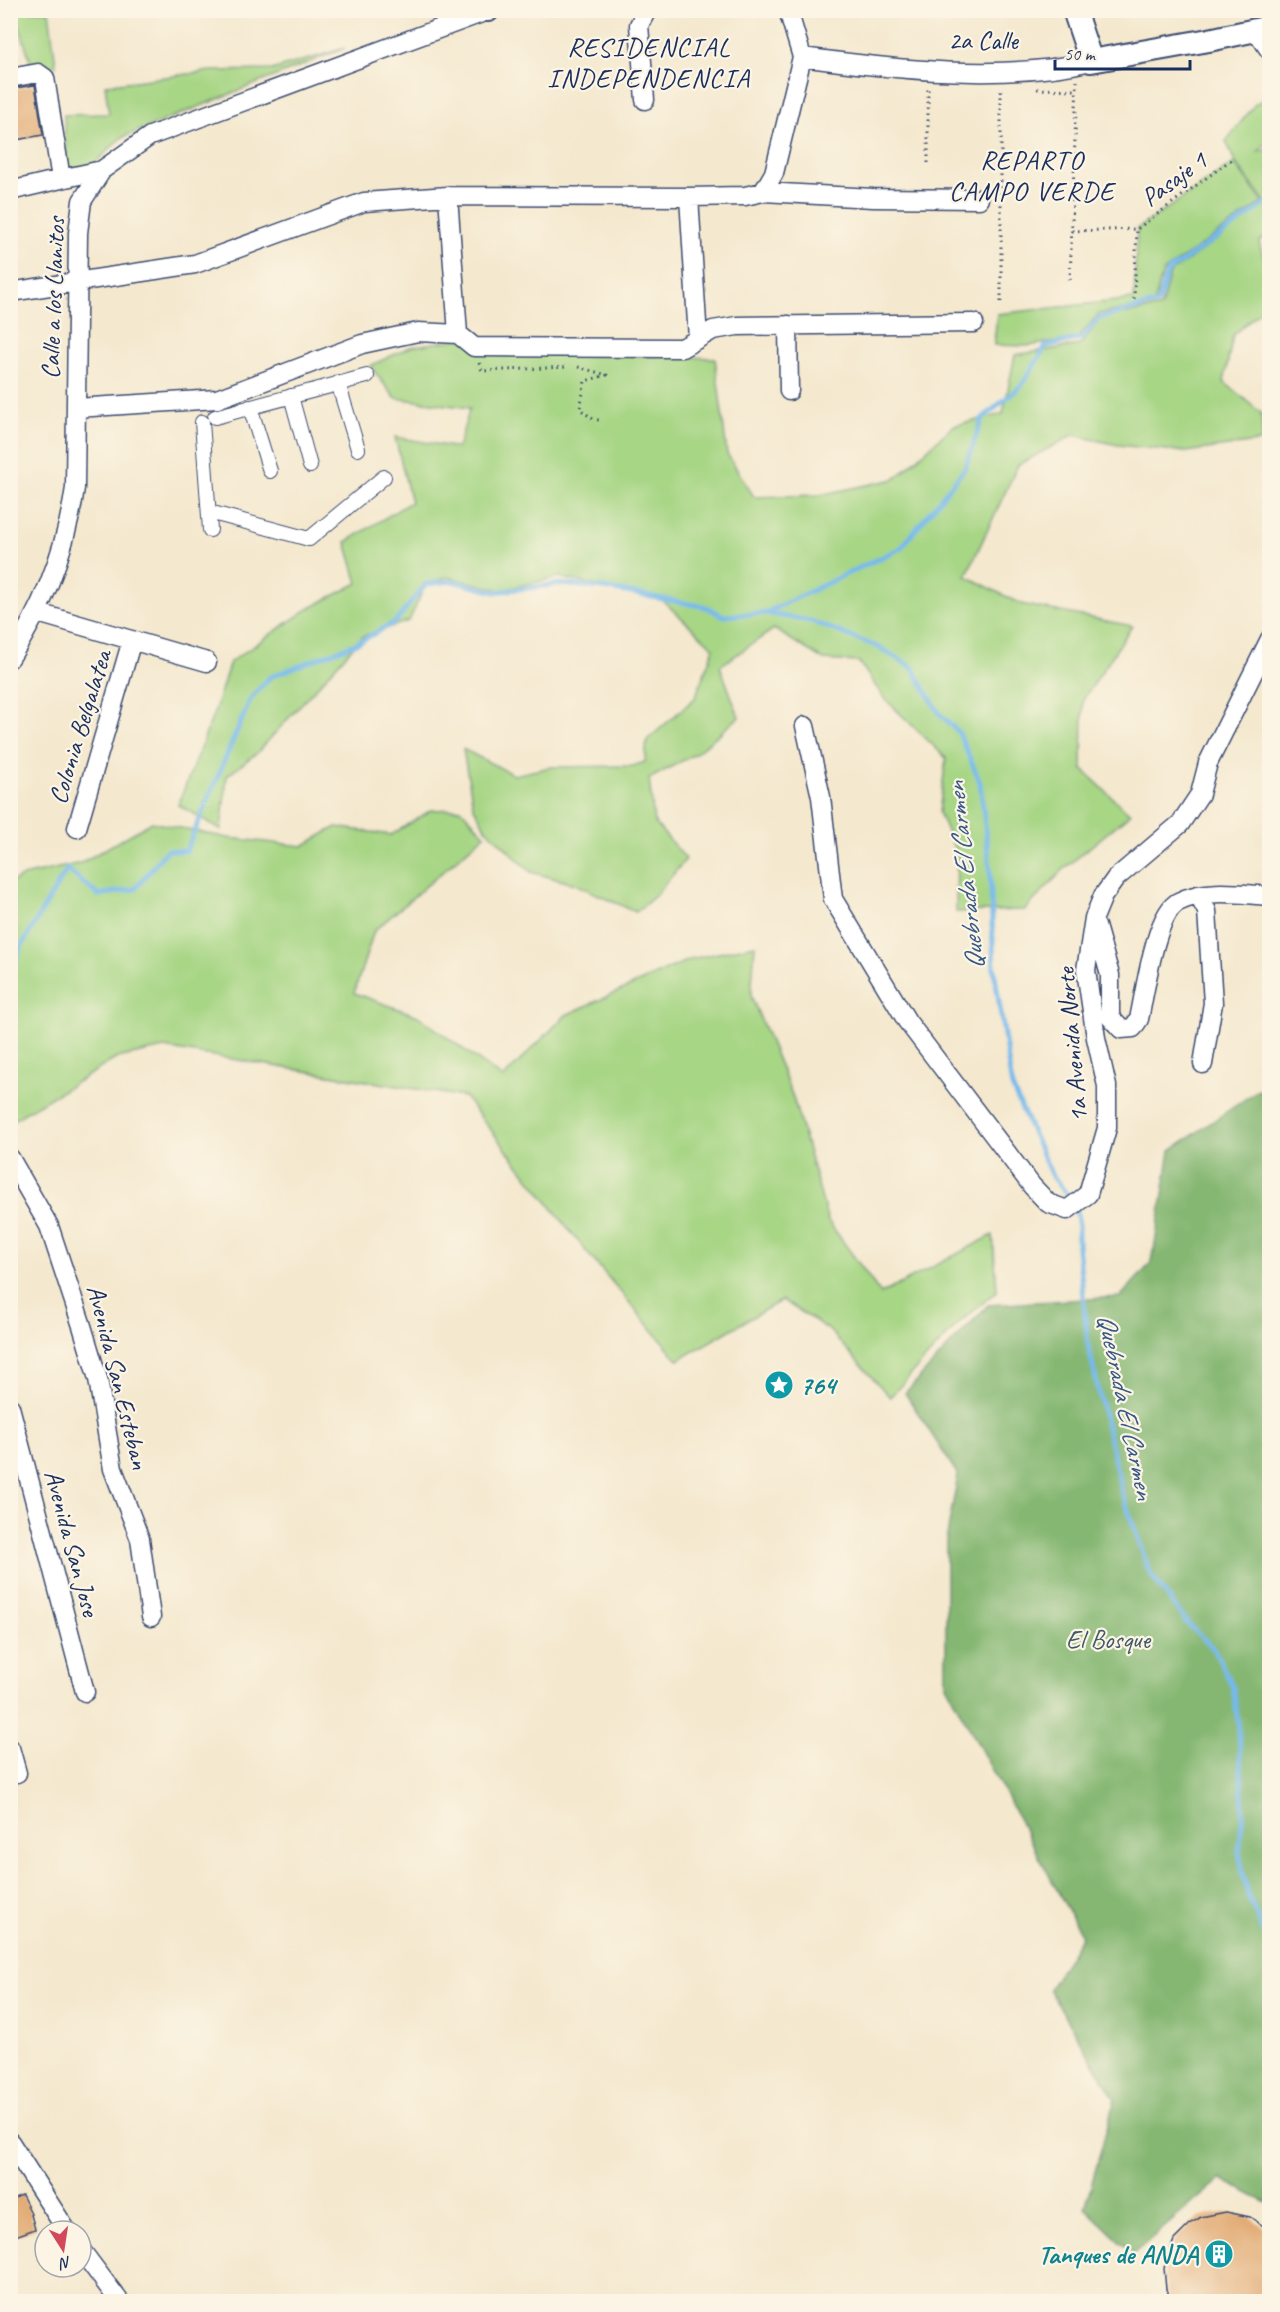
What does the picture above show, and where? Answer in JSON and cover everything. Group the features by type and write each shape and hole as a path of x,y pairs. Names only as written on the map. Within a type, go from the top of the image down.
{"street":[{"path":"645,100 639,25 647,10"},
{"path":"764,192 774,173 802,57 788,10"},
{"path":"1074,10 1083,62"},
{"name":"Calle a los Llanitos","path":"10,658 38,613 70,522 75,488 76,284 82,201 102,170 150,136 487,11"},
{"path":"1263,28 1269,51"},
{"name":"2a Calle","path":"802,57 880,68 1006,71 1083,62 1263,28"},
{"path":"10,78 38,73 45,78 61,179"},
{"path":"10,191 102,170"},
{"path":"10,292 76,284 195,264 364,202 448,196 689,197 745,196 764,192 873,198 979,199"},
{"path":"448,196 458,334"},
{"path":"689,197 698,339"},
{"path":"76,408 217,399 362,344 418,332 458,334 474,347 682,348 713,330 737,326 974,323"},
{"path":"788,325 789,391"},
{"path":"210,530 208,419 367,376"},
{"path":"338,383 358,449"},
{"path":"291,396 310,466"},
{"path":"250,407 270,471"},
{"path":"209,512 309,539 384,477"},
{"name":"Colonia Belgalatea","path":"38,613 207,662"},
{"name":"1a Avenida Norte","path":"805,726 821,797 833,899 907,1021 1032,1186 1048,1203 1067,1210 1088,1194 1107,1128 1107,1086 1096,1038 1086,970 1094,918 1103,896 1116,878 1180,824 1200,794 1208,763 1269,639"},
{"name":"Colonia Belgalatea","path":"77,828 132,640"},
{"path":"1094,918 1110,975 1110,1017 1121,1029 1132,1028 1139,1019 1161,924 1176,903 1198,895 1236,893 1269,896"},
{"path":"1198,895 1207,911 1213,1003 1203,1064"},
{"name":"Avenida San Esteban","path":"10,1158 49,1226 86,1336 98,1379 113,1469 140,1539 151,1617"},
{"name":"Avenida San Jose","path":"10,1407 85,1692"},
{"path":"10,1748 17,1773"},
{"path":"10,2142 59,2219"},
{"path":"93,2266 120,2301"}],"path":[{"path":"1070,280 1078,90 1083,62"},
{"path":"928,84 928,164"},
{"path":"1001,302 1001,87 1012,88"},
{"path":"1034,89 1078,90"},
{"name":"Pasaje 1","path":"1072,231 1137,229 1232,159"},
{"name":"Pasaje 1","path":"1134,299 1137,229"},
{"path":"474,347 482,371 578,367 607,375 585,381 580,409 593,419 603,421"}],"green space":[{"path":"10,11 49,11 56,66 32,67 18,22 11,22"},
{"path":"345,48 121,138 92,166 67,169 64,115 109,114 105,85 211,71 272,70"},
{"path":"1269,97 1269,140 1258,152 1269,149 1269,234 1259,242 1269,276 1269,303 1233,335 1224,382 1261,413 1262,441 1186,452 1118,445 1073,435 1018,465 966,576 1021,604 1132,626 1083,700 1082,769 1130,814 1065,868 1025,910 956,912 957,854 939,813 946,758 884,698 859,662 824,660 774,629 720,666 739,717 695,754 649,779 654,822 686,859 655,896 636,912 575,884 531,872 486,829 473,805 463,749 514,775 551,767 633,766 645,762 647,740 695,698 714,648 662,600 559,577 501,590 448,577 426,584 409,621 363,636 257,753 227,776 221,830 178,805 214,713 230,662 308,609 358,583 346,542 411,502 395,437 458,448 470,408 395,398 370,366 410,347 458,339 587,354 715,358 727,454 754,497 820,495 895,479 953,426 1003,414 1015,355 1080,345 1101,318 1161,307 1170,273 1267,204 1235,162 1226,141 1255,104"},
{"path":"1234,163 1263,202 1163,272 1154,304 1099,314 1077,339 1026,346 994,345 997,314 1134,299 1137,229"},
{"path":"461,809 485,835 374,931 354,993 418,1016 503,1078 566,1015 691,959 755,945 751,996 793,1097 828,1221 881,1294 993,1235 997,1291 960,1322 890,1397 828,1329 782,1300 678,1360 585,1250 465,1097 164,1048 117,1058 15,1119 11,1117 11,883 23,876 81,863 152,822 228,838 303,846 336,827 391,835 431,810"},
{"name":"El Bosque","path":"1258,1090 1270,1096 1269,2204 1221,2179 1133,2254 1085,2208 1115,2099 1049,1989 1082,1936 946,1685 946,1541 958,1475 905,1393 988,1305 1120,1297 1152,1262 1170,1151"}],"building":[{"path":"35,85 43,135 16,140 15,131 10,132 10,89"},
{"path":"22,2195 30,2211 33,2230 10,2238 10,2200"},
{"name":"Tanques de ANDA","path":"1226,2212 1250,2217 1269,2230 1269,2301 1170,2301 1164,2268 1174,2240 1190,2224 1201,2217"}],"waterway":[{"path":"765,613 901,548 965,468 982,419 1022,385 1046,346 1082,338 1099,318 1158,303 1167,272 1270,201"},
{"name":"Quebrada El Carmen","path":"10,983 19,950 67,869 98,895 135,889 167,850 186,851 251,698 270,677 357,643 395,622 426,584 452,581 495,592 559,584 604,588 706,607 724,616 765,613 811,621 878,647 912,667 939,713 959,733 980,782 990,870 994,969 1012,1087 1051,1174 1074,1203 1078,1219 1078,1246 1088,1345 1122,1493 1150,1573 1187,1623 1214,1649 1233,1688 1239,1728 1243,1813 1239,1853 1248,1896 1270,1946"}],"place":[{"name":"764","path":"779,1385"},
{"name":"Tanques de ANDA","path":"1219,2254"}],"district":[{"name":"RESIDENCIAL INDEPENDENCIA","path":"649,62"},
{"name":"REPARTO CAMPO VERDE","path":"1032,176"}]}
